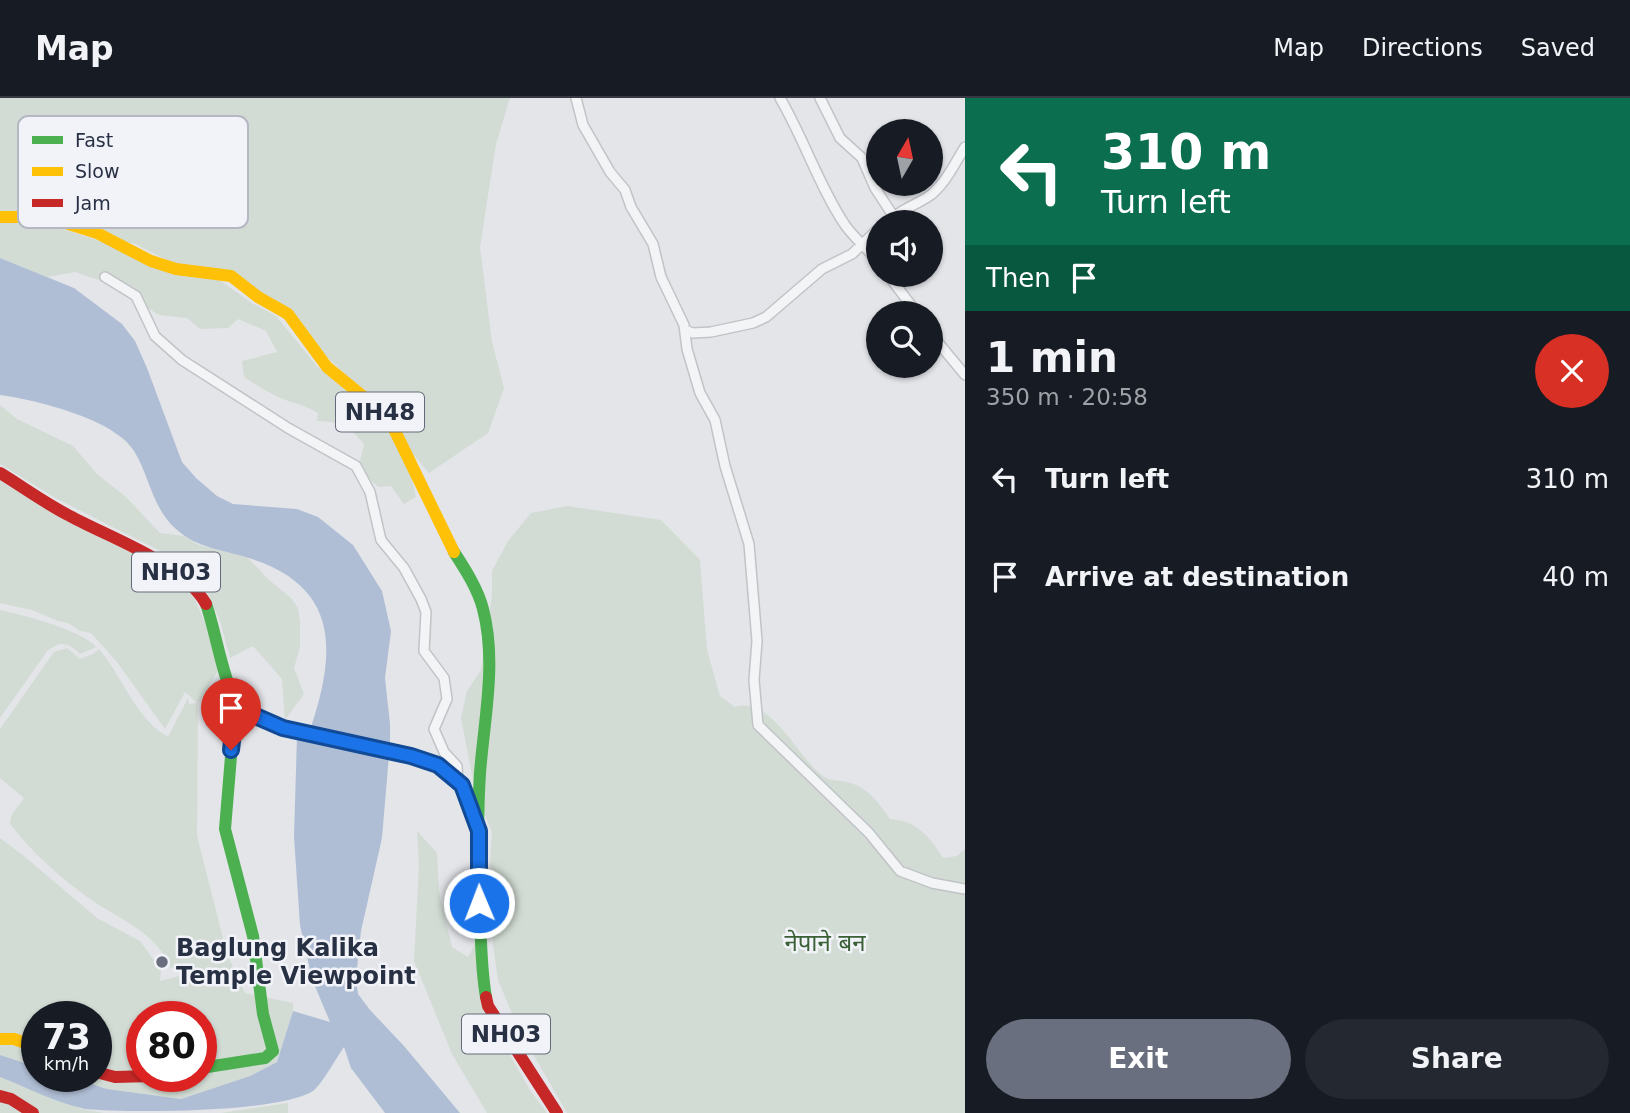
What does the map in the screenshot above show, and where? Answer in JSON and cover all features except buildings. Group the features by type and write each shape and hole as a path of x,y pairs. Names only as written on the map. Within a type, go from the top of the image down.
{"main road":[{"name":"NH48","path":"0,218 18,217"},
{"name":"NH48","path":"81,228 97,233 151,261 176,269 230,276 258,297 288,314 327,367 377,408 394,429 483,607 490,673 480,774 479,831"},
{"name":"NH03","path":"0,473 67,515 174,570 196,589 212,621 231,693 235,703 244,711"},
{"path":"217,1066 265,1058 273,1051 263,1014 253,936 225,829 233,732 244,711 283,728 411,756 438,765 458,782"},
{"name":"NH03","path":"458,782 462,785 479,831 479,946 488,1006 557,1113"},
{"path":"0,1039 21,1042"},
{"path":"0,1096 11,1099 33,1113"}],"street":[{"path":"576,98 583,125 610,172 625,190 631,208 653,244 661,277 684,325 696,382 715,419 728,478 749,544 757,641 754,680 758,725 869,833 900,871 932,883 965,889"},
{"path":"780,98 834,207 847,228 866,250"},
{"path":"820,98 840,138 862,158 886,210"},
{"path":"906,210 930,195 947,178 965,147"},
{"path":"685,330 693,333 711,332 760,320 777,309 822,269 852,254 866,242"},
{"path":"106,277 136,296 155,336 182,360 288,428 356,466 370,492 381,540 404,568 426,612 424,651 444,678 447,699 434,729 444,752 457,766 458,782"},
{"path":"897,287 909,301"},
{"path":"943,348 965,375"}],"green space":[{"path":"0,98 510,98 496,144 480,247 492,342 504,388 488,433 429,473 347,376 257,289 167,260 135,244 63,228 248,228 248,116 18,116 18,218 0,214"},
{"path":"0,222 18,223 18,228 59,228 218,279 276,316 317,366 391,434 412,479 416,497 404,504 391,486 379,487 367,478 359,467 364,444 349,429 332,422 317,421 318,413 285,400 244,377 242,361 277,352 266,331 238,319 228,328 200,329 187,318 159,315 108,283 75,272 47,277 0,258"},
{"path":"0,405 17,419 73,446 98,475 125,496 160,533 184,536 199,545 247,557 291,598 298,608 300,622 300,647 294,668 304,694 285,720 282,679 253,646 230,658 220,621 199,574 174,558 57,499 0,464"},
{"path":"0,479 166,570 193,595 206,625 219,669 198,704 197,836 227,954 245,993 293,1003 277,1062 250,1076 217,1087 217,1001 126,1001 126,1092 112,1090 112,1001 21,1001 21,1062 0,1055 0,838 97,918 140,941 161,970 160,981 183,975 176,967 171,968 150,938 99,905 51,868 10,824 11,816 24,798 0,778 0,729 54,652 67,648 80,659 99,649 138,708 168,737 188,698 189,704 197,703 185,692 165,729 117,662 91,633 80,631 68,623 32,610 0,603"},
{"name":"नेपाने बन","path":"567,506 661,520 700,560 707,650 720,696 735,707 748,706 761,710 784,731 814,769 830,780 851,783 869,793 890,819 908,823 921,831 943,858 957,856 965,849 965,1113 567,1113 518,1028 498,980 491,930 494,890 490,863 492,832 476,795 461,718 467,691 481,670 492,596 492,571 508,541 531,513"},
{"path":"0,610 66,629 96,647 80,654 66,644 48,650 0,718"},
{"path":"417,831 437,853 439,891 452,947 468,957 475,944 506,1048 530,1090 547,1113 487,1113 452,1054 414,961 419,865"},
{"path":"0,1077 21,1085 21,1092 38,1092 82,1109 104,1113 0,1113"},
{"path":"129,1092 202,1092 181,1099"},
{"path":"288,1103 288,1113 221,1113"}],"water":[{"path":"0,258 74,288 122,324 135,341 147,368 182,462 217,496 233,504 297,509 318,517 353,545 382,591 391,631 385,678 390,743 382,838 361,931 356,978 358,994 460,1113 385,1113 351,1068 344,1047 313,1091 269,1104 167,1111 85,1109 36,1092 112,1092 112,1090 181,1099 202,1092 217,1092 217,1087 250,1076 277,1062 293,1011 330,1022 312,979 300,925 294,837 297,736 307,739 323,681 326,654 324,630 317,607 302,588 280,571 249,558 201,544 176,529 156,502 134,451 124,440 110,429 73,413 0,395"},
{"path":"0,1055 21,1062 21,1086 0,1077"}],"traffic: fast":[{"path":"454,552 471,579 481,602 489,650 478,825 481,955 486,997"},
{"path":"206,604 230,689 256,716 284,728 382,747 413,755 441,767 465,790 477,826"},
{"path":"217,1066 265,1058 273,1051 263,1014 253,936 225,829 233,732 244,711"}],"traffic: slow":[{"path":"0,217 18,217"},
{"path":"81,228 97,233 151,261 176,269 231,276 258,297 288,314 327,367 377,408 394,429 454,552"},
{"path":"0,1039 21,1041"}],"traffic: jam":[{"path":"0,473 61,511 163,564 195,589 206,604"},
{"path":"486,997 488,1006 557,1113"},
{"path":"112,1076 126,1077"},
{"path":"0,1096 11,1099 33,1113"}],"place":[{"name":"Baglung Kalika Temple Viewpoint","path":"162,962"}],"route":[{"path":"231,750 233,732 244,711 283,728 411,756 438,765 462,785 479,831 479,903"}]}
